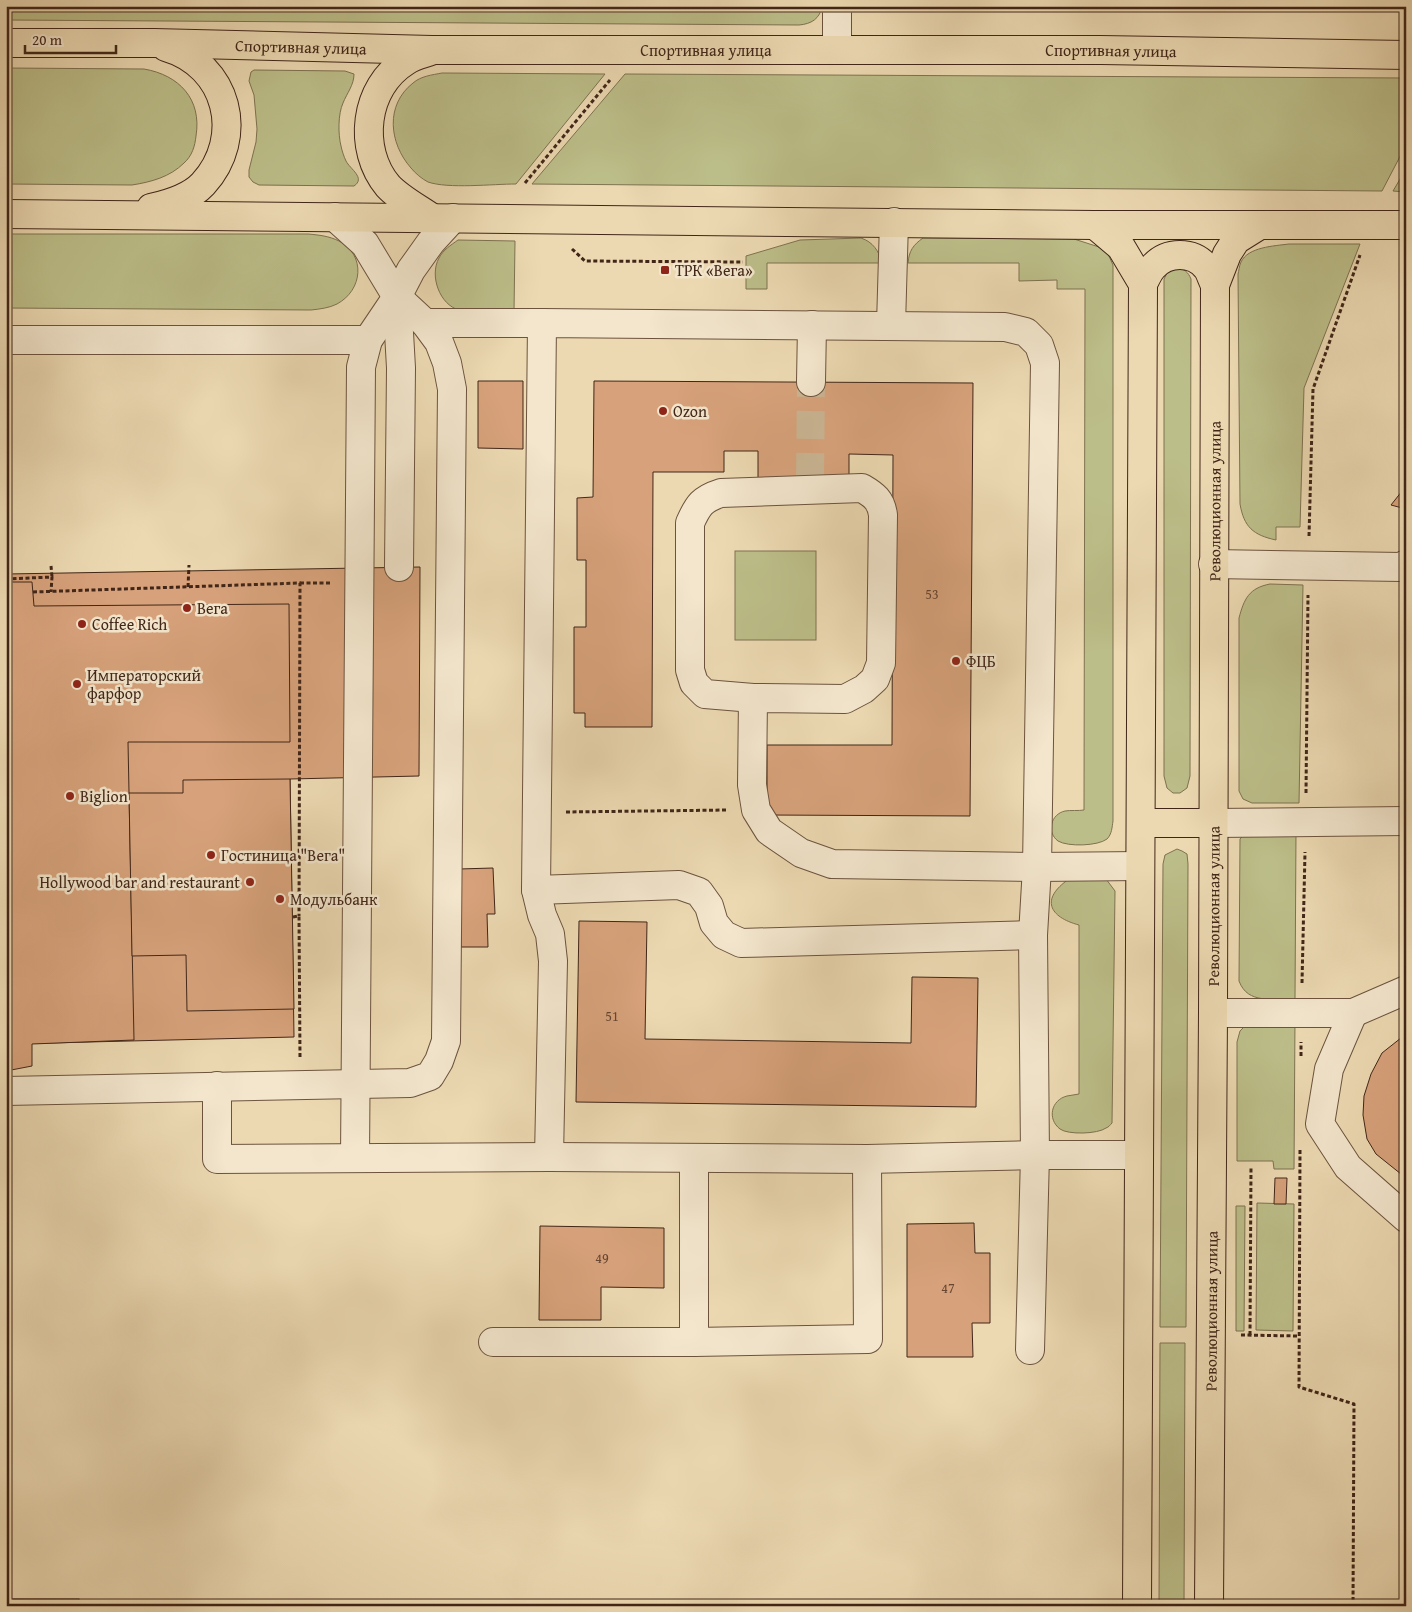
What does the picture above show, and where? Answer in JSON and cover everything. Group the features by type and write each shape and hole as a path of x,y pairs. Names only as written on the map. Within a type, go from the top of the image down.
{"main road":[{"name":"Спортивная улица","path":"6,43 154,43 432,50 1101,50 1406,55"},
{"path":"116,215 157,207 181,199 202,185 217,165 226,142 227,116 220,92 204,68 181,51 154,43"},
{"path":"432,50 406,61 385,80 372,106 368,134 374,162 389,186 443,218"},
{"path":"6,214 1095,225 1406,225"},
{"path":"1095,225 1121,247 1143,284 1137,1606"},
{"name":"Революционная улица","path":"1209,1606 1213,1013 1214,285 1226,254 1236,240 1260,225"},
{"path":"1143,284 1154,266 1168,256 1182,254 1194,258 1206,267 1214,285"},
{"path":"1140,823 1213,823"}],"street":[{"path":"837,6 837,49"},
{"path":"6,1090 410,1083 430,1076 439,1061 446,1041 452,389 447,363 439,342 425,323 398,297 365,244 335,217"},
{"path":"355,1158 361,367 368,340 398,297 443,218"},
{"path":"891,325 894,222"},
{"path":"398,297 401,368 399,568"},
{"path":"425,323 1005,327 1026,332 1039,345 1045,363 1037,867 1032,936 1036,1155 1030,1350"},
{"path":"542,323 536,890 542,915 550,934 552,961 549,1157"},
{"path":"811,382 812,325"},
{"path":"6,340 368,340"},
{"path":"809,485 862,488 874,495 882,505 883,515 881,663 875,679 864,689 845,698 753,698 705,694 694,683 690,670 690,522 697,507 707,497 721,493 809,485"},
{"path":"1213,564 1402,567 1406,564"},
{"path":"753,698 752,785 756,810 769,831 801,853 832,864 1037,867 1140,866"},
{"path":"1213,823 1406,821"},
{"path":"536,890 679,885 699,892 710,906 714,922 724,935 741,943 1032,936"},
{"path":"1213,1013 1353,1013 1406,990"},
{"path":"1353,1013 1329,1069 1320,1124 1348,1167 1406,1218"},
{"path":"217,1086 217,1159 549,1157 867,1159 1036,1155 1138,1155"},
{"path":"694,1159 694,1342"},
{"path":"493,1342 694,1342 868,1339 867,1159"}],"path":[{"path":"1094,6 1098,11"},
{"path":"525,184 610,79"},
{"path":"1313,389 1363,247"},
{"path":"571,248 585,261 743,262"},
{"path":"188,587 189,565"},
{"path":"51,566 51,592"},
{"path":"6,579 52,577"},
{"path":"33,592 300,583 300,1037"},
{"path":"536,812 756,810"},
{"path":"293,917 299,916"},
{"path":"1250,1335 1251,1166"},
{"path":"1232,1335 1299,1336"}],"green space":[{"path":"6,6 822,6 821,11 814,20 799,25 6,20"},
{"path":"6,68 144,69 157,72 177,83 191,100 197,123 193,151 187,160 173,172 139,184 6,184"},
{"path":"254,70 345,71 354,74 352,85 341,108 339,130 345,158 358,177 357,183 354,186 259,185 253,182 249,177 249,170 256,142 257,129 254,95 249,81 251,72"},
{"path":"442,73 605,74 516,184 459,186 437,184 421,178 404,158 398,147 393,124 394,113 404,92 420,79"},
{"path":"625,74 1406,78 1406,145 1382,191 532,184"},
{"path":"1406,169 1406,192 1393,191"},
{"path":"6,234 308,234 335,239 348,247 354,255 358,272 356,282 346,298 337,304 321,309 6,308"},
{"path":"861,238 875,248 882,263 767,263 767,289 746,289 746,256 800,240"},
{"path":"923,238 1074,239 1099,247 1108,254 1113,265 1113,821 1109,837 1097,843 1076,845 1063,843 1054,837 1051,828 1053,819 1060,813 1084,810 1085,289 1057,289 1057,280 1019,281 1019,263 908,263 912,249"},
{"path":"458,240 515,241 514,312 464,311 452,307 446,302 438,289 435,273 436,265 447,248"},
{"path":"1289,244 1360,244 1304,388 1300,527 1276,527 1276,540 1261,536 1251,529 1244,519 1240,504 1238,274 1241,262 1249,253 1262,248"},
{"path":"1176,268 1186,271 1191,279 1190,776 1187,788 1180,793 1173,793 1167,788 1164,776 1164,279 1168,271"},
{"path":"735,551 816,551 816,640 735,640"},
{"path":"1270,584 1303,585 1299,803 1252,803 1243,799 1239,791 1239,618 1248,595 1257,588"},
{"path":"1296,831 1295,999 1262,999 1248,994 1239,981 1240,839 1245,833"},
{"path":"1177,849 1187,854 1188,864 1186,1327 1160,1327 1163,864 1165,855"},
{"path":"1069,879 1106,879 1115,891 1112,1123 1102,1130 1090,1133 1064,1131 1056,1125 1052,1115 1057,1101 1067,1096 1079,1094 1079,925 1061,917 1052,906 1054,894"},
{"path":"1295,1019 1294,1169 1274,1169 1273,1161 1237,1161 1237,1042 1240,1031 1246,1025"},
{"path":"1257,1203 1294,1204 1293,1331 1256,1330"},
{"path":"1236,1206 1245,1206 1244,1331 1236,1331"},
{"path":"1160,1343 1185,1343 1184,1606 1159,1606"}],"building":[{"path":"478,381 523,381 523,449 478,448"},
{"path":"594,381 973,383 970,816 767,815 767,745 892,745 893,455 849,454 849,481 758,481 758,451 724,451 724,472 653,472 652,727 585,727 585,713 574,713 574,627 586,627 586,560 577,560 577,498 593,497"},
{"path":"1406,486 1406,509 1391,505"},
{"path":"420,567 419,776 290,779 294,1037 6,1044 6,574"},
{"name":"Вега","path":"6,582 32,582 34,606 289,604 290,742 128,742 134,1040 32,1044 32,1066 6,1071"},
{"name":"Гостиница \"Вега\"","path":"290,779 294,1009 187,1011 186,955 132,956 129,793 183,793 183,780"},
{"path":"493,868 495,914 487,914 488,947 461,947 459,869"},
{"path":"579,921 647,922 645,1039 911,1043 912,977 978,978 976,1107 576,1102"},
{"path":"1406,1034 1406,1178 1376,1154 1367,1139 1363,1115 1364,1096 1371,1074 1382,1053"},
{"path":"1275,1178 1287,1178 1286,1204 1274,1204"},
{"path":"974,1223 975,1253 990,1253 990,1323 972,1323 973,1357 907,1357 907,1224"},
{"path":"540,1226 664,1228 664,1288 601,1287 601,1320 539,1320"},
{"path":"6,1599 79,1599 79,1606 6,1606"}],"tunnel":[{"path":"810,481 811,382"}],"place":[{"name":"ТРК «Вега»","path":"665,270"},
{"name":"Ozon","path":"663,411"},
{"name":"Вега","path":"187,608"},
{"name":"Coffee Rich","path":"82,624"},
{"name":"ФЦБ","path":"956,661"},
{"name":"Императорский фарфор","path":"77,684"},
{"name":"Biglion","path":"70,796"},
{"name":"Гостиница \"Вега\"","path":"211,855"},
{"name":"Hollywood bar and restaurant","path":"250,882"},
{"name":"Модульбанк","path":"280,899"}]}
